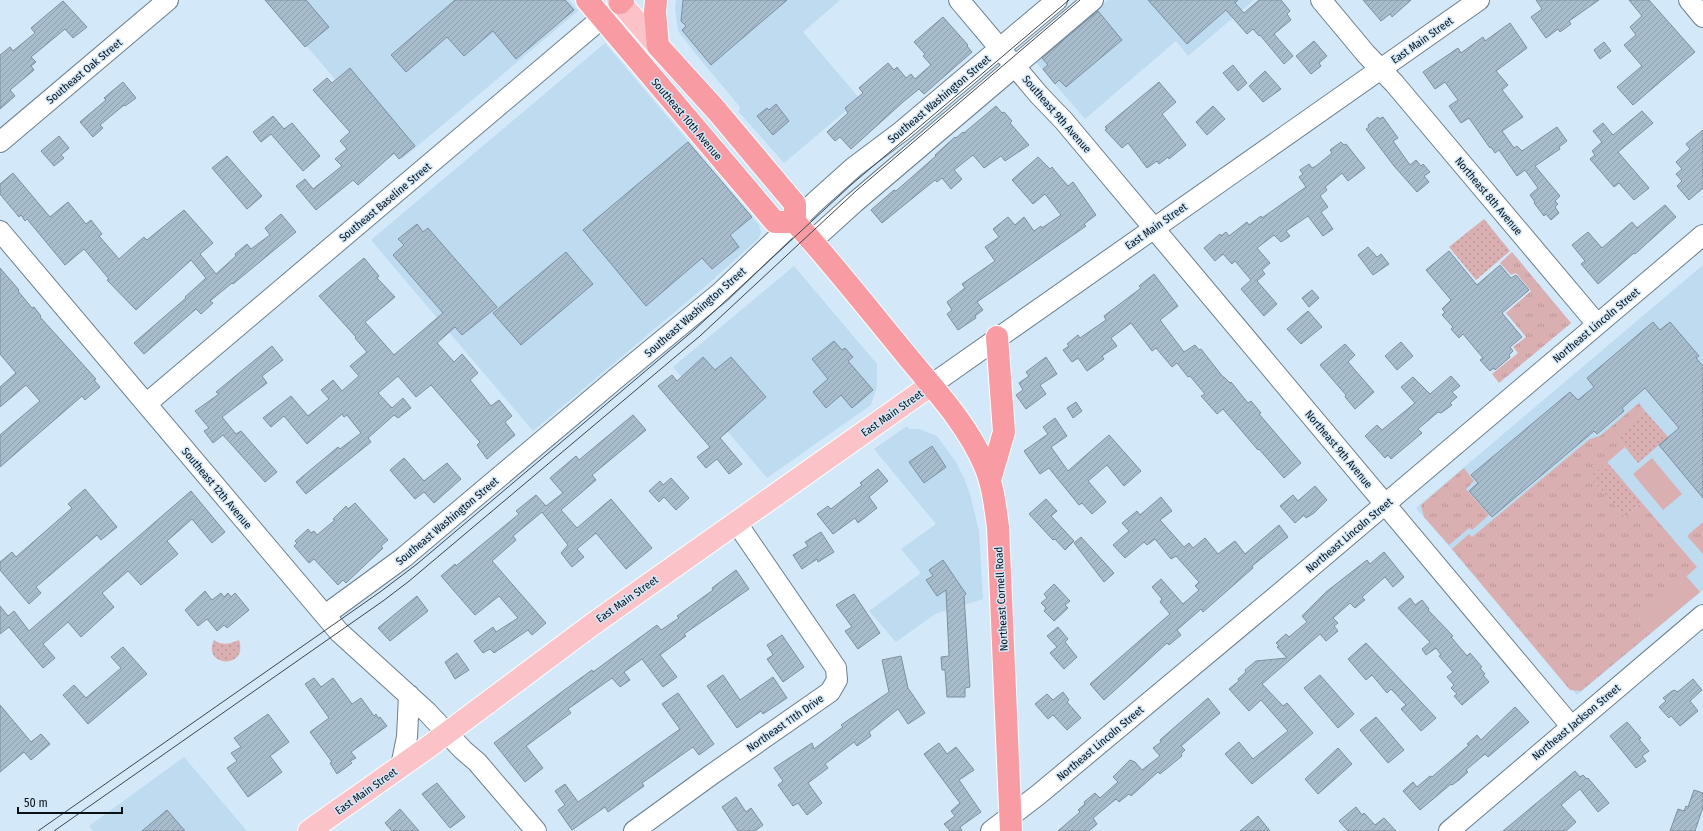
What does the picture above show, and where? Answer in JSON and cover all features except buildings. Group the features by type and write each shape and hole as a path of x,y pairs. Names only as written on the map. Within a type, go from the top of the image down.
{"highway":[{"name":"Southeast 10th Avenue","path":"587,0 775,222 794,222"},
{"path":"656,0 655,12 658,46 717,111 795,204 794,222 812,241 931,385"},
{"path":"990,480 1004,432 997,337"},
{"name":"Northeast Cornell Road","path":"931,385 970,437 982,459 990,480 998,526 1011,824"}],"main road":[{"name":"Southeast Baseline Street","path":"602,18 620,1"},
{"path":"620,1 658,46"},
{"name":"East Main Street","path":"309,831 447,733 593,624 931,385"}],"street":[{"name":"Southeast Oak Street","path":"0,142 168,0"},
{"name":"Southeast 9th Avenue","path":"959,0 1064,121 1153,228"},
{"name":"Southeast Washington Street","path":"325,615 417,547 613,381 721,292 854,167 902,131 1057,0"},
{"name":"Southeast Washington Street","path":"812,241 854,202 1093,0"},
{"name":"Northeast 8th Avenue","path":"1321,0 1470,173 1597,324"},
{"name":"East Main Street","path":"931,385 997,337 1479,0"},
{"path":"1689,0 1703,17"},
{"name":"Southeast Baseline Street","path":"146,404 602,18"},
{"name":"Northeast 9th Avenue","path":"1153,228 1571,726"},
{"name":"Southeast 12th Avenue","path":"0,231 339,632 409,695 463,750 477,762 536,831"},
{"name":"Northeast Lincoln Street","path":"991,831 1011,824 1385,504 1703,235"},
{"name":"Northeast 11th Drive","path":"634,831 710,775 830,692 837,680 836,668 736,522"},
{"name":"Northeast Jackson Street","path":"1452,830 1571,726 1703,615"},
{"path":"401,766 407,737 409,695"}],"shaded area":[{"path":"268,0 569,0 578,11 402,159"},
{"path":"676,0 840,0 803,32 860,99 784,163 739,112 740,107 678,31 675,8"},
{"path":"1108,0 1254,0 1188,56 1176,41 1085,119 1035,61"},
{"path":"605,43 759,225 761,233 758,239 707,285 533,431 371,240"},
{"path":"1703,265 1703,590 1577,695 1416,508"},
{"path":"794,266 877,364 877,386 871,405 767,478 673,367"},
{"path":"907,426 909,429 919,429 937,436 956,462 964,478 970,494 979,531 983,599 935,614 896,642 869,611 921,573 901,549 936,524 874,449"},
{"path":"184,757 247,831 93,831 89,826"}],"green space":[{"path":"1484,219 1510,251 1476,280 1449,247"},
{"path":"1512,252 1571,323 1499,383 1492,374 1518,353 1513,347 1526,337 1506,313 1531,291 1516,273 1511,275 1500,263"},
{"path":"1639,403 1645,411 1616,436 1625,447 1590,477 1625,517 1642,503 1697,567 1638,619 1651,633 1581,691 1570,690 1452,549 1469,534 1472,537 1590,439 1600,436"},
{"path":"1645,411 1668,437 1638,463 1616,436"},
{"path":"1652,458 1682,494 1663,510 1633,474"},
{"path":"1607,462 1642,503 1625,517 1590,477"},
{"path":"1464,468 1474,481 1466,489 1489,515 1472,530 1469,528 1449,545 1424,517 1421,505"},
{"path":"1703,522 1703,554 1687,536"},
{"path":"1686,576 1700,592 1651,633 1638,619"},
{"path":"214,640 226,644 239,640 240,650 237,656 232,660 219,660 214,656 212,649"}],"tram line":[{"path":"38,831 380,592 417,564 694,330 852,184 1069,0"},
{"path":"54,831 408,582 700,336 857,190 1080,0"}]}
